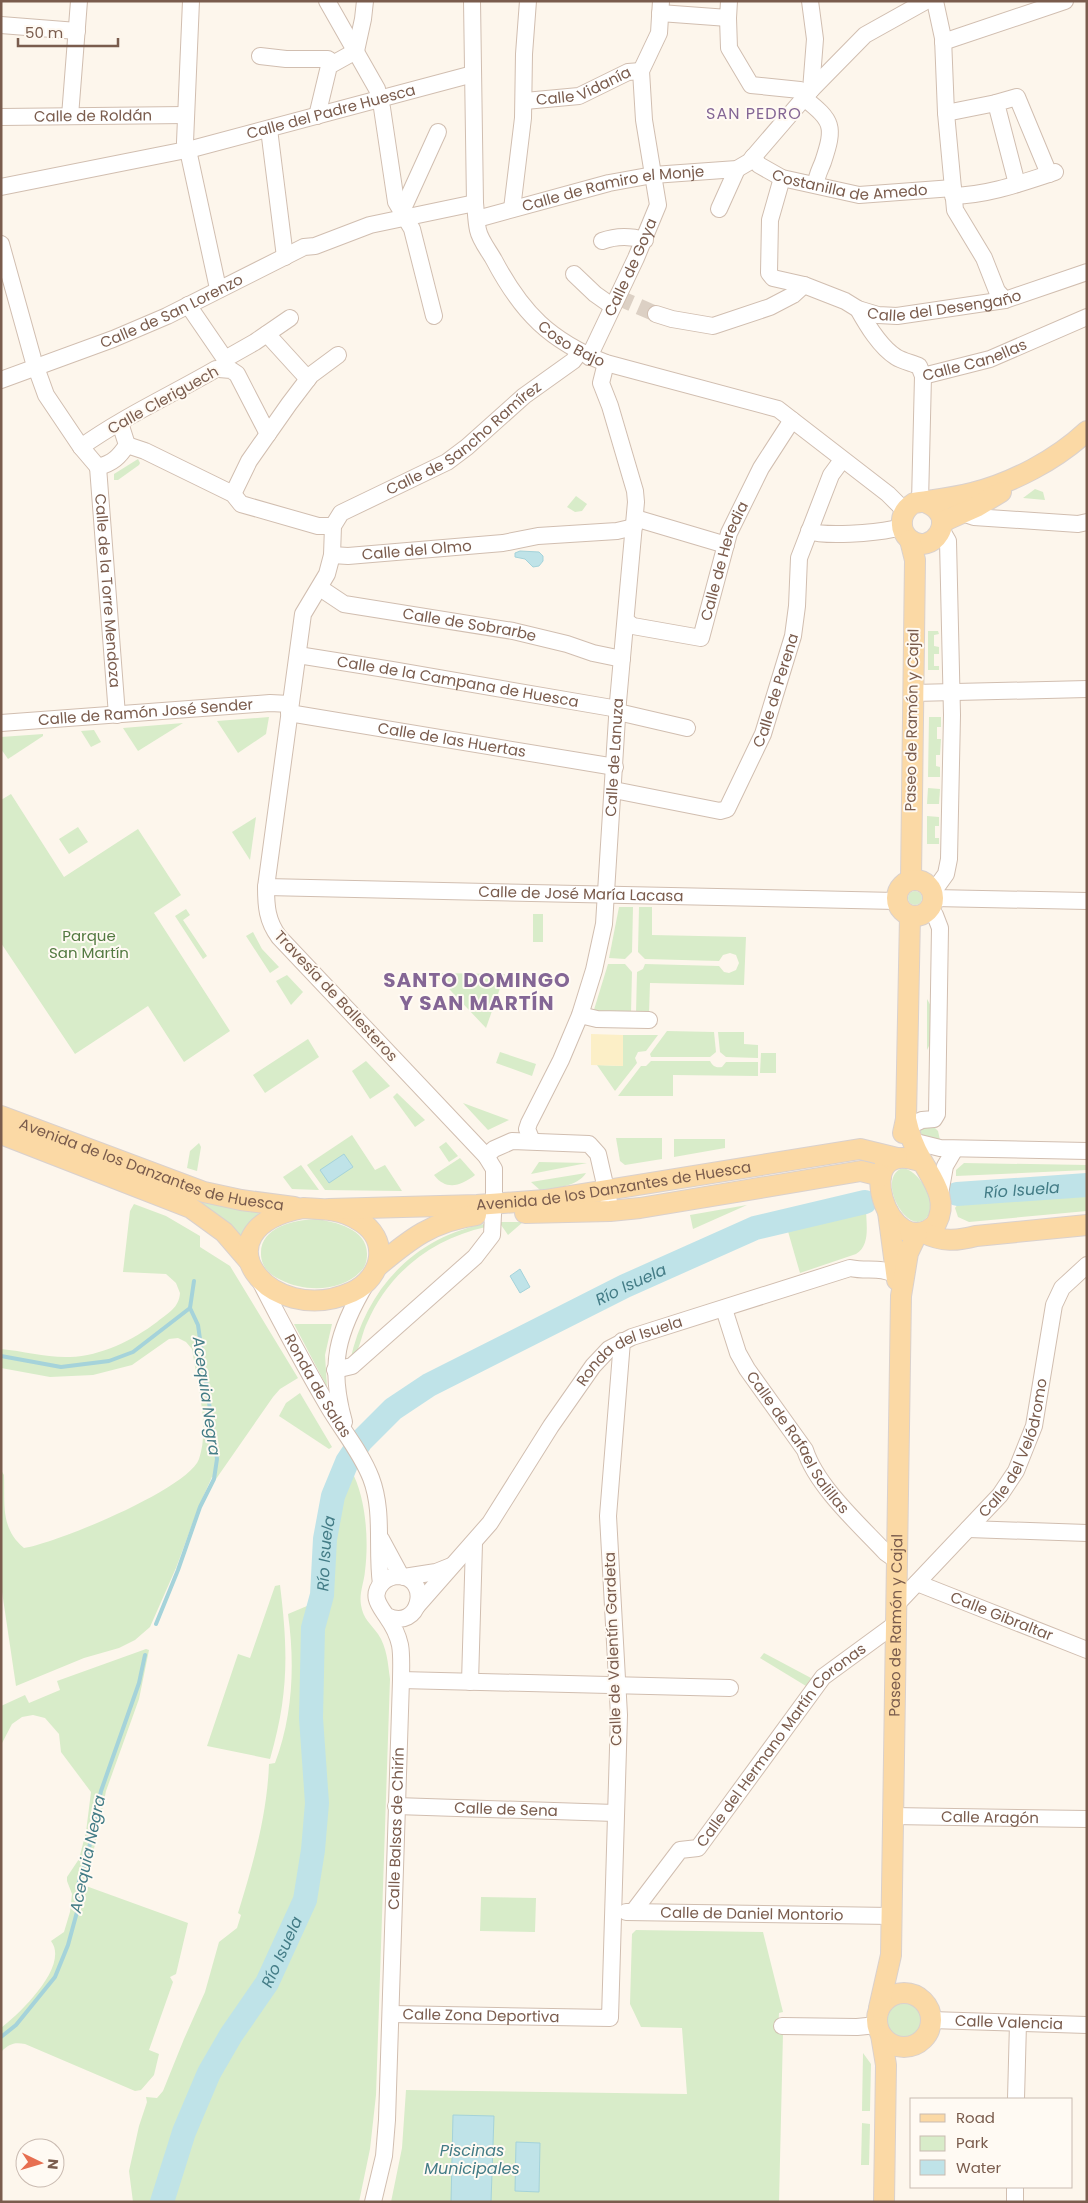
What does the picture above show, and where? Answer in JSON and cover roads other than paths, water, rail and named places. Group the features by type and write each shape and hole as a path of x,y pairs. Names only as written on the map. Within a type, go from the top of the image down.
{"main road":[{"path":"1044,463 974,492 917,505 901,523 902,530 916,548 932,541 942,525 993,498 1064,451 1087,432"},
{"path":"917,505 938,510 942,525"},
{"name":"Paseo de Ramón y Cajal","path":"911,880 916,548"},
{"path":"911,880 922,880 927,883 932,900 921,916 910,916 901,910 896,900 898,890 902,885 911,880"},
{"path":"881,1176 886,1164 905,1138 910,916"},
{"name":"Avenida de los Danzantes de Huesca","path":"1,1116 204,1192 253,1203 303,1208"},
{"name":"Avenida de los Danzantes de Huesca","path":"1,1134 191,1208 224,1232 249,1262"},
{"path":"860,1149 891,1143 905,1138"},
{"path":"905,1138 923,1163 952,1225 961,1231 976,1236"},
{"name":"Avenida de los Danzantes de Huesca","path":"373,1274 413,1237 438,1224 493,1209 860,1149 905,1138"},
{"name":"Avenida de los Danzantes de Huesca","path":"329,1209 610,1211 861,1171 881,1176"},
{"name":"Paseo de Ramón y Cajal","path":"881,1176 881,1192 888,1212 896,1275 901,1296"},
{"name":"Paseo de Ramón y Cajal","path":"884,2202 886,2065 879,2023 891,1955 894,1615 901,1296 908,1253 920,1234 936,1224 941,1199"},
{"path":"303,1208 329,1209 354,1217 367,1225 372,1232 379,1249 373,1274 346,1295 319,1300 292,1297 266,1286 258,1279 249,1262 250,1241 265,1221 303,1208"},
{"name":"Paseo de Ramón y Cajal","path":"888,1212 901,1227 920,1234"},
{"path":"920,1234 949,1241 976,1236 1087,1225"},
{"name":"Paseo de Ramón y Cajal","path":"891,1955 898,1976 910,1993"},
{"path":"894,2202 897,2072 901,2061 914,2045 927,2035 931,2020 927,2004 919,1997 910,1993 899,1993 889,1997 879,2023 893,2045 904,2047 914,2045"}],"street":[{"path":"70,116 79,1"},
{"path":"192,1 186,115 187,150 217,284 220,289"},
{"path":"327,1 377,89 396,202 412,229 434,316"},
{"path":"356,51 365,1"},
{"name":"Coso Bajo","path":"472,1 478,231 514,294 544,329 584,355 606,363 762,404 778,410 888,494 917,505"},
{"path":"512,209 524,101 524,54 528,1"},
{"path":"807,94 815,39 810,1"},
{"path":"719,210 746,163 807,94 864,35 926,1"},
{"path":"935,1 944,50 946,113 956,210 984,258 997,291 1005,300"},
{"path":"944,50 1065,1"},
{"path":"641,71 658,33 660,12 728,15 729,48 751,85 800,90 807,94 824,114 831,127 828,145 816,178 816,185"},
{"path":"1,25 77,31"},
{"path":"317,116 329,66 356,51"},
{"path":"260,56 286,60 328,59 333,63"},
{"name":"Calle Vidanía","path":"524,101 579,96 628,72 641,71"},
{"name":"Calle de Goya","path":"584,355 612,306 645,240 658,205 644,120 641,71"},
{"name":"Calle del Padre Huesca","path":"1,187 187,150 473,74"},
{"name":"Costanilla de Amedo","path":"746,163 759,165 782,178 859,195 953,192 971,196 1052,173 1017,97 996,103"},
{"path":"946,113 996,103 1017,184"},
{"name":"Calle de Roldán","path":"1,117 186,115"},
{"path":"269,129 285,257"},
{"path":"403,214 438,132"},
{"name":"Calle de Ramiro el Monje","path":"403,214 512,209 609,183 652,175 746,163"},
{"name":"Calle del Desengaño","path":"782,178 770,220 769,273 773,278 804,285 846,301 858,309 878,315 897,316 1005,300 1087,272"},
{"name":"Calle de San Lorenzo","path":"1,380 113,339 188,305 304,247 315,246 403,214"},
{"path":"602,241 611,237 637,237 645,240"},
{"path":"1,244 35,367 46,394 81,448 98,467 110,463 120,456 127,445"},
{"path":"574,274 594,294 612,306"},
{"path":"656,314 691,323 713,326 770,306 793,295 804,285"},
{"path":"188,305 222,364 237,374 268,434"},
{"path":"858,309 866,323 887,349 896,358 919,366 923,376"},
{"name":"Calle Canellas","path":"917,505 923,376 1000,355 1087,317"},
{"name":"Calle Cleriguech","path":"81,448 120,423 216,369 290,318"},
{"path":"267,334 308,378"},
{"path":"233,494 249,461 308,378 338,355"},
{"name":"Calle de Sancho Ramírez","path":"337,519 447,462 467,448 524,396 584,355"},
{"name":"Calle de Lanuza","path":"532,1141 527,1129 561,1060 580,1015 600,947 607,894 618,711 635,523 635,491 610,406 601,383 606,363"},
{"name":"Calle de Heredia","path":"626,622 633,626 701,638 729,533 761,468 792,420"},
{"path":"120,423 127,445"},
{"path":"127,445 145,451 233,494 242,504 318,526 337,519 332,555 327,574 320,588"},
{"name":"Calle de Perena","path":"614,790 676,803 720,810 727,809 763,734 793,636 798,606 799,558 830,475 842,460"},
{"name":"Calle de la Torre Mendoza","path":"98,467 117,715"},
{"path":"962,513 974,517 1078,524 1087,522"},
{"path":"635,523 726,545"},
{"name":"Calle del Olmo","path":"332,555 348,556 503,542 538,536 617,531 635,523"},
{"path":"942,525 948,542 951,693 949,866 932,900 934,915 940,928 937,1114 934,1118 915,1122 905,1138 940,1148 1087,1151"},
{"path":"808,531 830,534 877,532 893,529"},
{"name":"Travesía de Ballesteros","path":"320,588 307,605 303,614 266,887 268,914 279,936 486,1156 494,1169 493,1209"},
{"name":"Calle de Sobrarbe","path":"320,588 344,604 513,631 622,659"},
{"name":"Calle de la Campana de Huesca","path":"298,656 392,670 618,711 687,728"},
{"path":"913,693 1087,689"},
{"name":"Calle de Ramón José Sender","path":"1,723 270,703 290,708"},
{"name":"Calle de las Huertas","path":"290,708 615,767"},
{"name":"Calle de José María Lacasa","path":"266,887 896,900"},
{"path":"932,900 1087,901"},
{"path":"580,1015 597,1019 649,1020"},
{"path":"486,1156 502,1144 512,1142 582,1142 592,1146 598,1154 610,1211"},
{"path":"923,1163 942,1153 955,1149"},
{"path":"941,1199 945,1166 955,1149"},
{"name":"Ronda de Salas","path":"336,1370 352,1366 476,1257 492,1235 493,1209"},
{"name":"Calle del Velódromo","path":"894,1615 917,1583 1000,1495 1016,1472 1034,1426 1054,1305 1062,1288 1087,1265"},
{"name":"Ronda del Isuela","path":"415,1609 490,1523 551,1426 593,1366 609,1349 622,1341 850,1268 860,1270 879,1268 896,1275"},
{"name":"Ronda de Salas","path":"347,1434 336,1391 336,1370 344,1328 373,1274"},
{"name":"Ronda de Salas","path":"258,1279 321,1394 347,1434"},
{"name":"Calle de Rafael Salillas","path":"724,1309 738,1352 806,1450 809,1461 832,1494 882,1548 896,1560"},
{"name":"Calle de Valentín Gardeta","path":"610,2018 619,1715 608,1516 622,1341"},
{"path":"347,1434 362,1460 375,1492 381,1539 379,1554 381,1584"},
{"path":"968,1529 1087,1533"},
{"path":"381,1539 402,1576 413,1582 417,1588 419,1599 415,1609 401,1619 387,1616 379,1608 377,1601 378,1590 381,1584 390,1578 402,1576"},
{"path":"470,1682 474,1543"},
{"name":"Ronda del Isuela","path":"402,1576 436,1572 451,1566"},
{"name":"Calle Gibraltar","path":"917,1583 1087,1650"},
{"name":"Calle Balsas de Chirín","path":"400,1644 415,1609"},
{"name":"Calle del Hermano Martín Coronas","path":"634,1912 680,1850 698,1848 822,1676 894,1615"},
{"name":"Calle Balsas de Chirín","path":"387,1616 400,1644 401,1680 390,2014"},
{"path":"401,1680 730,1688"},
{"name":"Calle de Sena","path":"396,1806 615,1813"},
{"name":"Calle Aragón","path":"892,1816 1087,1819"},
{"name":"Calle de Daniel Montorio","path":"614,1912 891,1916"},
{"name":"Calle Zona Deportiva","path":"373,2202 384,2156 390,2014 610,2018"},
{"name":"Calle Valencia","path":"931,2020 1087,2025"},
{"path":"782,2026 863,2027 879,2023"},
{"path":"1016,2098 1018,2023"},
{"path":"1015,2188 1015,2202"}],"water":[{"path":"520,551 539,552 543,556 543,561 539,566 533,567 525,559 515,557 515,553"},
{"path":"344,1154 353,1167 329,1183 320,1170"},
{"path":"520,1269 530,1287 520,1293 510,1276"},
{"name":"Piscinas Municipales","path":"453,2115 494,2116 491,2202 451,2202"},
{"path":"516,2142 540,2143 539,2192 515,2191"}],"waterway":[{"name":"Río Isuela","path":"957,1194 1087,1185"},
{"name":"Río Isuela","path":"162,2202 184,2132 209,2073 231,2035 267,1983 305,1900 313,1850 317,1803 311,1718 313,1628 322,1595 325,1539 333,1496 347,1462 361,1441 393,1409 429,1385 625,1286 755,1228 865,1202"},
{"path":"1,1356 61,1367 109,1361 133,1352 190,1308 194,1281"},
{"name":"Acequia Negra","path":"156,1624 178,1570 200,1507 214,1479 217,1459 198,1325 190,1308"},
{"name":"Acequia Negra","path":"1,2037 16,2025 55,1977 68,1945 77,1912 79,1880 87,1858 101,1791 139,1683 145,1655"}],"tunnel":[{"path":"617,297 656,314"}],"district":[{"name":"SAN PEDRO","path":"754,113"},
{"name":"SANTO DOMINGO Y SAN MARTÍN","path":"477,992"}],"park label":[{"name":"Parque San Martín","path":"89,944"}]}
